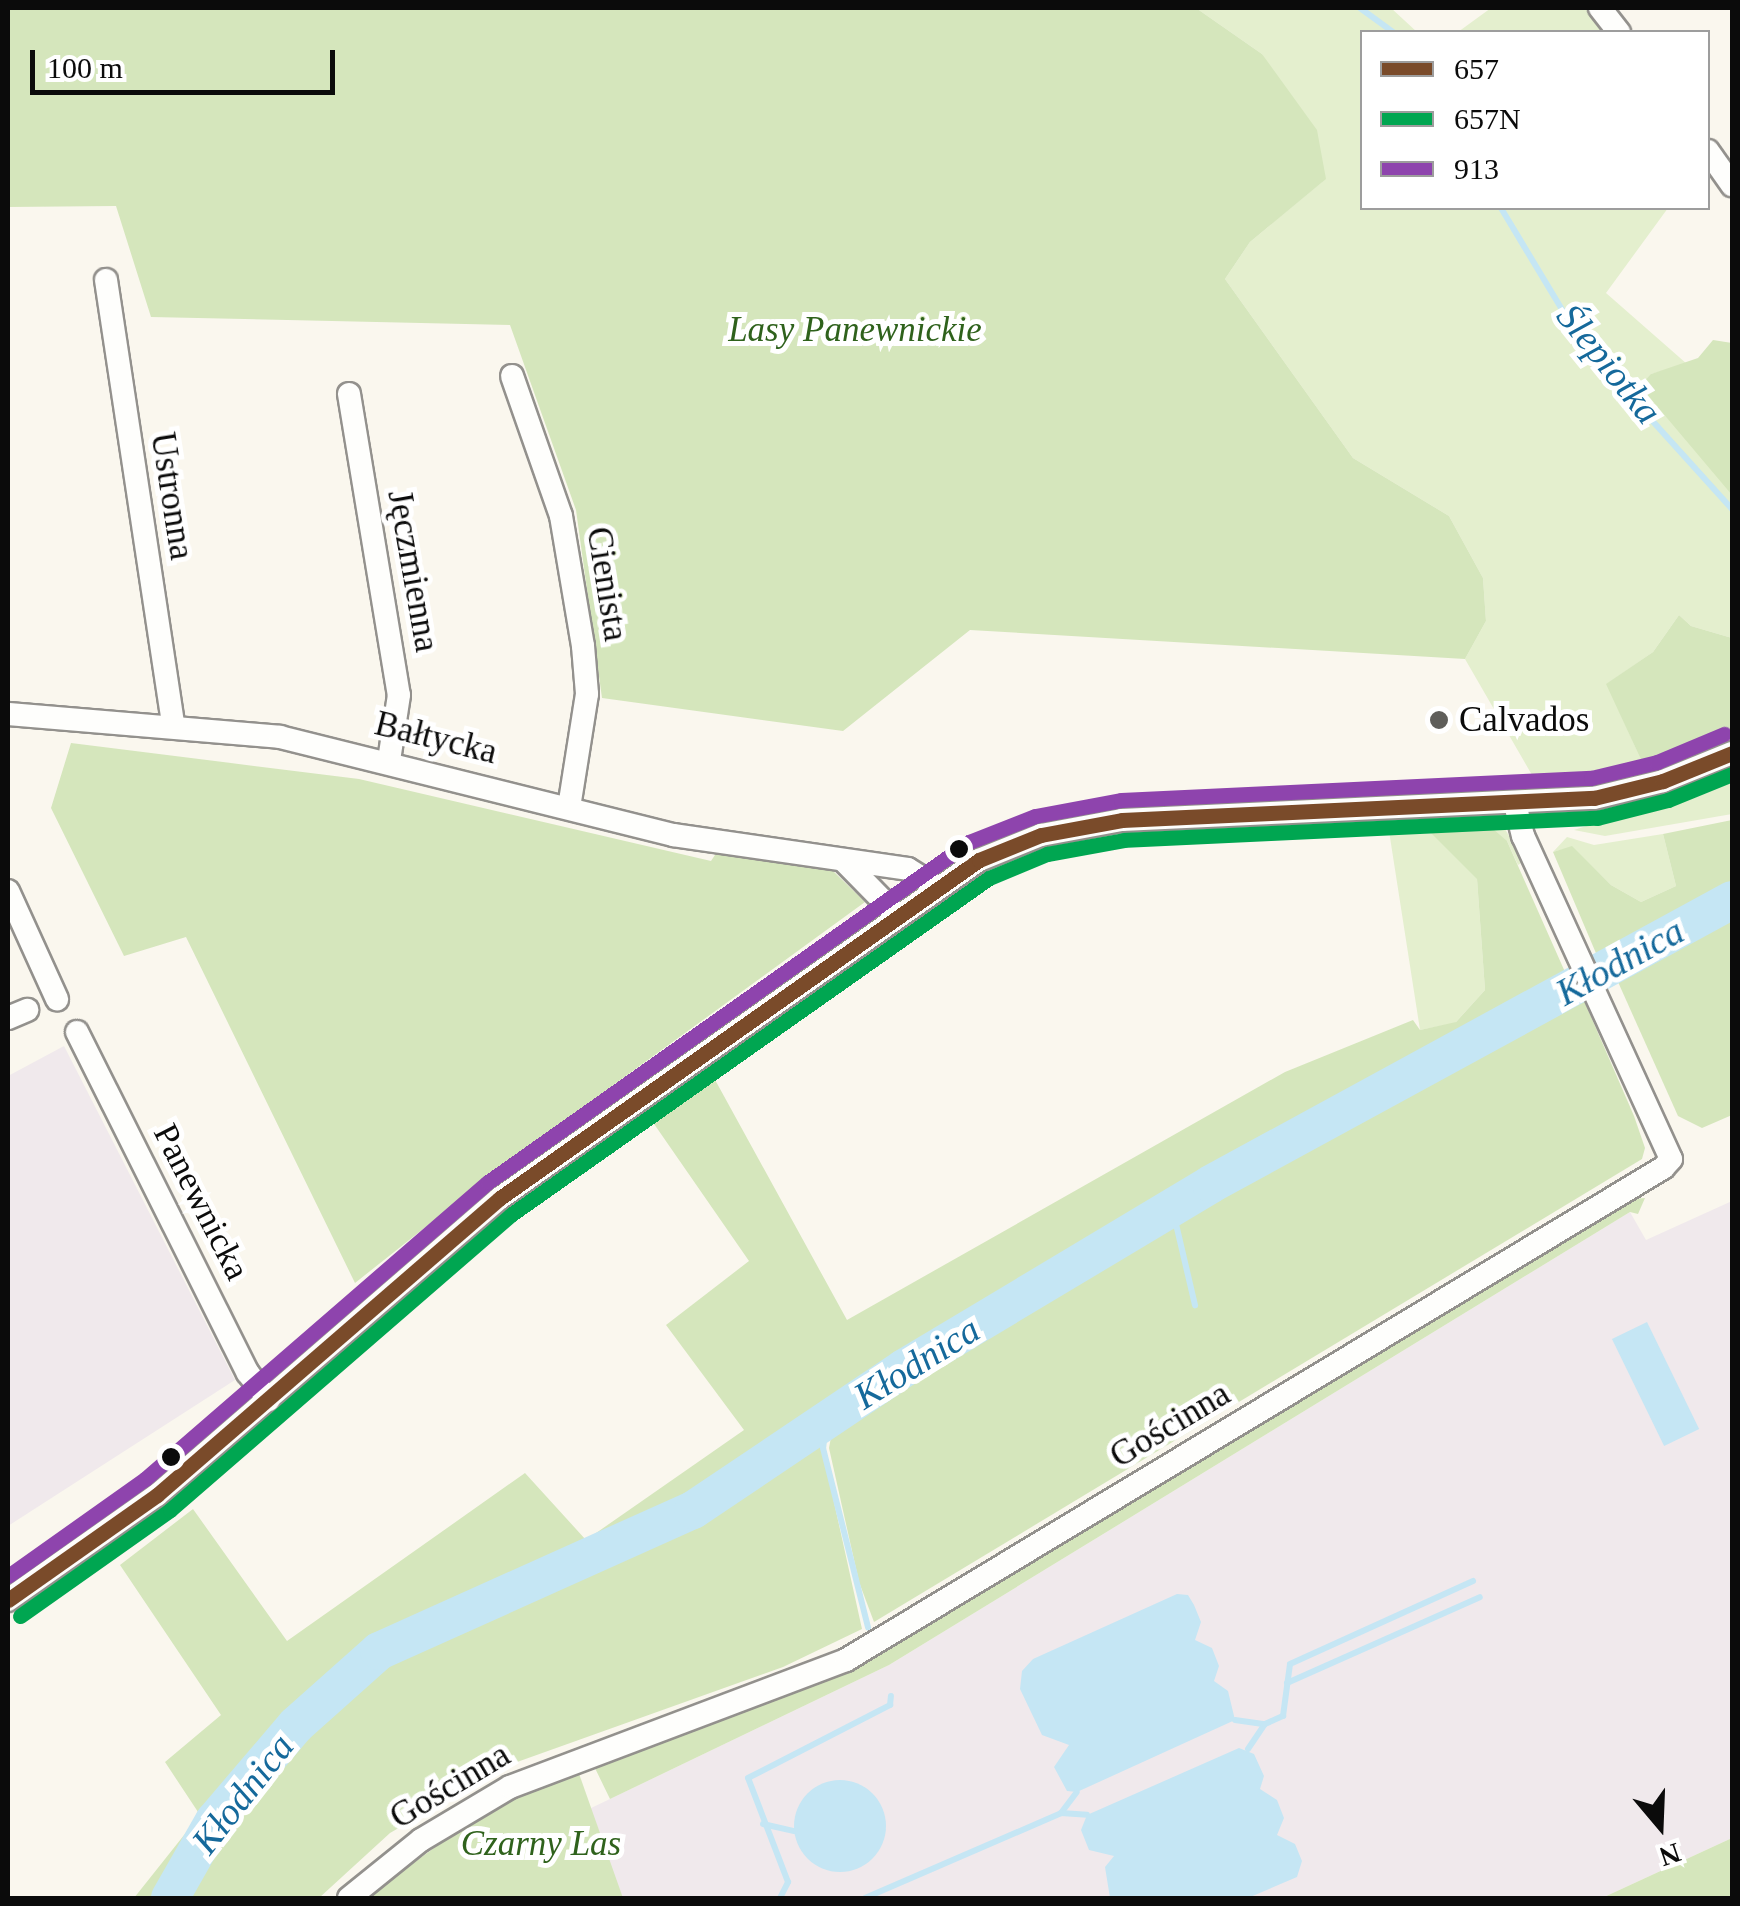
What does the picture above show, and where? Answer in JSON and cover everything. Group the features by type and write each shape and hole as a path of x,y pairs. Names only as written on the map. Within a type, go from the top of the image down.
{"street":[{"path":"1600,8 1617,30"},
{"path":"1710,155 1732,185"},
{"name":"Ustronna","path":"106,280 173,723"},
{"name":"Cienista","path":"512,376 561,516 583,646 587,694 570,808"},
{"name":"Jęczmienna","path":"349,394 399,695 389,760"},
{"name":"Bałtycka","path":"8,714 173,723 280,736 722,845 917,872 937,887"},
{"path":"8,1600 157,1496 500,1198 937,887 1005,848 1100,823 1515,803 1613,794 1732,753"},
{"name":"Gościnna","path":"349,1898 421,1840 529,1778 846,1660 1663,1168 1670,1159 1579,958 1515,803"},
{"path":"843,860 897,915"},
{"path":"8,891 57,999"},
{"name":"Panewnicka","path":"77,1032 248,1373 268,1400"}],"shaded area":[{"path":"64,1046 235,1380 8,1526 8,1076"},
{"path":"1732,1201 1732,1838 1602,1898 623,1898 587,1810 889,1665 1630,1212 1646,1240"}],"green space":[{"name":"Lasy Panewnickie","path":"8,8 1196,8 1262,54 1317,130 1326,179 1250,242 1225,279 1353,458 1449,516 1483,578 1486,621 1465,659 970,630 843,731 602,698 576,510 510,325 151,317 116,206 8,207"},
{"path":"1196,8 1391,8 1415,30 1360,30 1360,210 1667,210 1606,293 1687,364 1651,374 1732,495 1732,638 1691,626 1679,615 1653,652 1607,684 1643,764 1575,779 1564,773 1532,775 1465,659 1486,621 1483,578 1449,516 1353,458 1225,279 1250,242 1322,182 1262,54"},
{"path":"1491,8 1586,8 1602,30 1461,30"},
{"path":"1713,340 1732,343 1732,495 1640,386 1651,374 1698,358"},
{"path":"1679,615 1691,626 1732,638 1732,728 1643,764 1606,684 1653,652"},
{"path":"1732,735 1732,741 1695,757 1610,784 1566,790 1561,779 1575,785 1609,779"},
{"path":"71,743 359,779 711,861 717,852 831,869 865,902 505,1164 355,1283 186,937 124,956 51,808"},
{"path":"1732,765 1646,802 1568,815 1643,798"},
{"path":"1732,778 1732,814 1605,836 1574,830"},
{"path":"1424,817 1499,819 1524,861 1518,865 1507,841 1477,879 1485,990 1455,1023 1420,1030 1389,831 1424,826"},
{"path":"1732,820 1732,890 1601,965 1553,852 1572,846 1611,885 1641,902 1676,886 1663,834"},
{"path":"1485,822 1507,841 1569,981 1195,1182 689,1501 578,1557 373,1640 274,1730 200,1829 161,1898 134,1898 200,1815 165,1762 221,1715 120,1565 193,1509 287,1641 525,1473 586,1540 744,1430 666,1325 749,1261 643,1108 708,1067 847,1320 1285,1072 1413,1020 1420,1030 1456,1022 1485,990 1477,879 1424,826"},
{"path":"1663,834 1676,886 1641,902 1611,885 1572,847 1553,852 1567,837 1594,845"},
{"path":"1732,908 1732,1115 1702,1128 1678,1116 1614,973"},
{"path":"803,971 524,1168 398,1272 497,1186"},
{"path":"1582,996 1634,1116 1645,1148 1642,1159 874,1622 859,1582 829,1448 834,1421 1218,1188"},
{"path":"1645,1198 1638,1214 1630,1212 889,1665 610,1799 593,1764 852,1670 1633,1199"},
{"path":"819,1434 862,1629 783,1667 506,1766 390,1833 319,1898 177,1898 218,1823 301,1730 381,1661 694,1517"},
{"name":"Czarny Las","path":"577,1768 623,1898 366,1898 491,1806"},
{"path":"1732,1838 1732,1898 1602,1898"}],"water":[{"path":"1647,1322 1699,1429 1664,1446 1612,1339"},
{"path":"1177,1594 1188,1595 1194,1605 1201,1622 1195,1640 1212,1648 1219,1666 1214,1681 1228,1691 1235,1720 1077,1792 1067,1791 1054,1767 1069,1745 1042,1735 1020,1689 1022,1671 1033,1659"},
{"path":"1239,1748 1254,1754 1264,1776 1260,1789 1277,1800 1284,1818 1277,1835 1295,1844 1302,1861 1297,1877 1248,1898 1110,1898 1105,1867 1114,1856 1089,1850 1081,1830 1087,1815"},
{"path":"840,1780 857,1784 872,1794 882,1809 886,1826 882,1843 872,1858 857,1868 840,1872 823,1868 808,1858 798,1843 794,1826 798,1809 808,1794 823,1784"}],"waterway":[{"name":"Ślepiotka","path":"1360,8 1390,30"},
{"name":"Ślepiotka","path":"1502,210 1582,343 1732,509"},
{"name":"Kłodnica","path":"170,1898 214,1821 296,1725 379,1651 693,1510 904,1368 1211,1184 1732,900"},
{"path":"1172,1207 1195,1305"},
{"path":"826,1421 823,1448 868,1627"},
{"path":"1248,1749 1265,1724 1283,1716 1290,1664 1473,1581"},
{"path":"1287,1683 1480,1597"},
{"path":"780,1898 788,1882 748,1778 890,1705 891,1696"},
{"path":"1235,1720 1265,1724"},
{"path":"1061,1813 1077,1792"},
{"path":"865,1898 1061,1813 1087,1815"},
{"path":"763,1824 794,1831"}],"transit line":[{"name":"913","path":"8,1576 145,1479 488,1182 969,842 1035,816 1121,800 1591,778 1657,762 1724,734"},
{"name":"657","path":"8,1600 157,1495 500,1198 979,860 1041,835 1122,820 1594,798 1663,781 1732,753"},
{"name":"657N","path":"20,1616 170,1510 512,1214 989,878 1047,854 1124,840 1597,818 1668,800 1732,774"}],"place":[{"name":"Calvados","path":"1439,720"}]}
